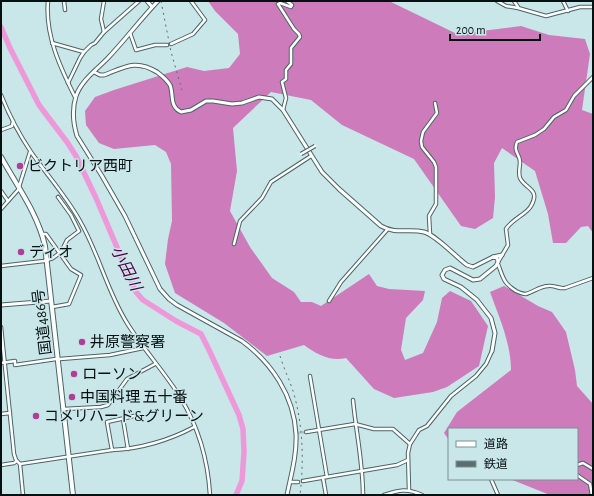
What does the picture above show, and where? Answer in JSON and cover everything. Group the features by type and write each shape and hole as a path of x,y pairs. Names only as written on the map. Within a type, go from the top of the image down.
{"highway":[{"name":"国道486号","path":"1,157 36,218 42,234 47,260 73,495"}],"street":[{"path":"48,1 47,16 52,43 68,83 76,98"},
{"path":"64,1 65,10"},
{"path":"104,1 102,28 104,32"},
{"path":"68,83 84,52 91,45 96,43 104,32 139,1"},
{"path":"147,1 152,7"},
{"path":"158,1 84,82 76,98 73,120 77,136 125,216 160,289 177,305 242,341 262,358 282,385 289,400 297,434 295,457 287,495"},
{"path":"171,44 193,34 205,20 191,1"},
{"path":"283,110 286,98 282,82 286,78 286,70 291,64 290,48 300,37 278,4 280,3 291,7 287,1"},
{"path":"497,1 506,6 546,16 580,7 593,8"},
{"path":"514,1 518,8"},
{"path":"563,1 568,10"},
{"path":"130,33 136,50 155,45 167,45"},
{"path":"52,43 84,52"},
{"path":"94,72 100,76 134,64 148,67 165,79 170,85 174,107 181,112 191,110 206,102 213,101 232,104 242,103 259,97 272,99 283,110 322,172 381,226 387,230 397,232 422,232 430,234 467,265 473,267 493,257 502,255"},
{"path":"409,490 408,453 410,444 419,430 427,426 451,396 476,376 486,364 492,351 495,332 491,318 477,300 461,287 444,279 442,275 445,270 450,268 473,280 480,279 494,269 508,245 506,229 509,224 531,207 534,196 530,187 522,182 519,176 520,158 515,150 517,142 535,135 544,128 554,116 566,110 574,96 593,77"},
{"path":"1,95 13,121 31,152 64,196 88,236 115,303 143,348 179,397 195,426 204,458 210,495"},
{"path":"430,234 429,216 436,204 436,167 434,162 422,148 421,141 423,132 437,113 436,103"},
{"path":"1,130 12,126 13,121"},
{"path":"301,154 315,146"},
{"path":"1,209 19,188 31,152"},
{"path":"234,244 240,221 262,198 271,182 311,156"},
{"path":"1,191 8,201"},
{"path":"64,196 64,206"},
{"path":"58,197 80,231 88,236"},
{"path":"80,222 80,231"},
{"path":"329,301 341,282 387,230"},
{"path":"1,266 47,260 60,254 67,240 80,231"},
{"path":"42,234 46,234 71,269 81,275 69,304 52,307"},
{"path":"493,257 497,258 507,285 522,294 526,294 546,286 552,286 560,289 565,288 593,278"},
{"path":"1,305 51,301"},
{"path":"1,327 3,363 14,454 20,464 23,495"},
{"path":"3,363 15,361 16,365 58,359 110,355 143,348"},
{"path":"64,410 108,405 127,379 155,364"},
{"path":"310,376 327,477"},
{"path":"353,400 355,424 363,471 363,495"},
{"path":"1,414 10,413"},
{"path":"112,450 107,422 134,416"},
{"path":"123,419 128,449"},
{"path":"306,432 355,424 374,429 393,429 410,444"},
{"path":"20,464 112,450 128,449 167,439 195,426"},
{"path":"303,481 397,465 408,460"},
{"path":"1,464 14,463 17,461"},
{"path":"578,464 583,463 593,469"},
{"path":"578,476 590,484 592,495"},
{"path":"323,478 326,495"},
{"path":"491,480 498,495"},
{"path":"290,482 298,482"},
{"path":"384,495 397,491 409,490 422,495"}],"shaded area":[{"path":"208,1 389,1 457,34 521,26 549,35 585,39 590,54 582,110 593,114 593,233 588,226 581,227 566,243 553,243 548,214 535,171 502,148 494,163 495,197 493,218 475,229 461,226 414,159 342,125 311,100 271,92 233,128 237,171 230,211 250,247 272,278 294,292 301,302 312,302 321,306 369,274 377,286 389,289 425,291 423,300 406,318 401,350 405,360 423,353 437,322 442,298 450,291 471,301 488,326 479,366 447,387 433,392 394,398 374,389 346,358 329,358 304,345 267,356 224,323 175,293 165,264 172,221 171,164 166,152 155,145 114,149 99,143 86,125 85,111 95,97 187,67 204,71 229,68 240,54 238,34 215,11"},
{"path":"504,286 538,306 552,312 566,332 575,370 577,386 593,404 593,495 550,495 512,480 578,480 578,428 448,428 448,439 444,433 457,412 511,370 507,340 490,292"}],"waterway":[{"name":"小田川","path":"1,27 39,105 76,156 96,198 136,292 143,300 176,321 201,334 239,415 243,429 244,452 242,481 236,495"}],"tunnel":[{"path":"298,433 306,432"}],"railway":[{"path":"161,1 171,52 182,90"},
{"path":"280,356 294,394 301,431 302,470 300,495"}],"place":[{"name":"ビクトリア西町","path":"20,166"},
{"name":"ディオ","path":"21,252"},
{"name":"井原警察署","path":"82,342"},
{"name":"ローソン","path":"74,374"},
{"name":"中国料理 五十番","path":"72,397"},
{"name":"コメリハード&グリーン","path":"36,416"}]}
